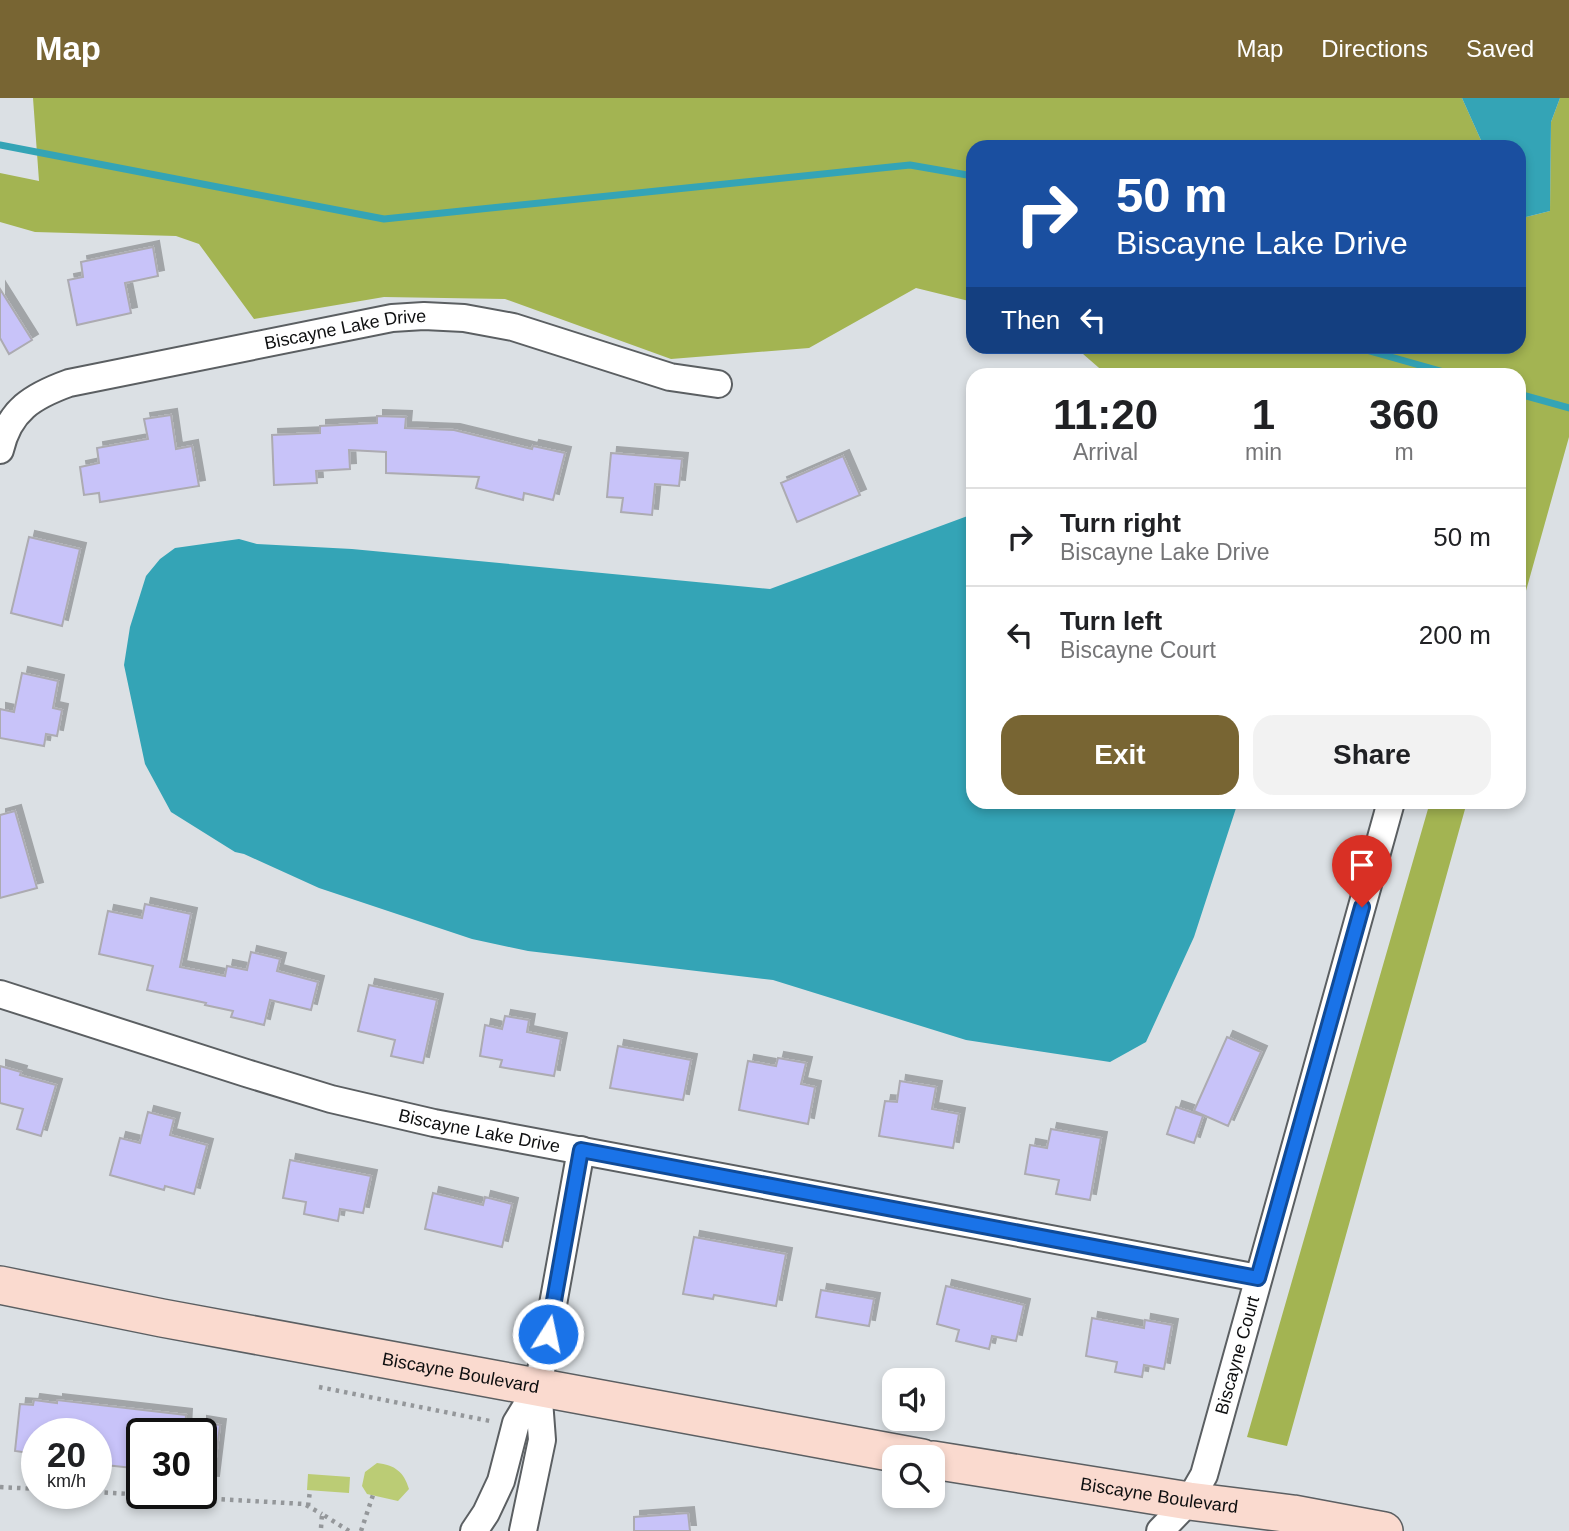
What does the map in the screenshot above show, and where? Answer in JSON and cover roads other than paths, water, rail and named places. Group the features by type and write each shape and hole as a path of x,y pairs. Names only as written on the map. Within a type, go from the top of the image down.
{"street":[{"name":"Biscayne Lake Drive","path":"0,450 11,422 23,406 39,394 69,383 392,318 464,318 513,327 670,377 718,384"},
{"name":"Biscayne Court","path":"1160,1531 1189,1516 1204,1475 1389,809"},
{"name":"Biscayne Lake Drive","path":"0,994 331,1099 434,1123 1258,1278"},
{"path":"523,1531 542,1440 538,1387 581,1150"},
{"name":"Biscayne Boulevard","path":"0,1285 162,1318 882,1450"},
{"path":"474,1531 501,1481 516,1423 538,1387"},
{"name":"Biscayne Boulevard","path":"945,1462 1189,1516 1327,1520 1384,1531"}],"water":[{"path":"1462,98 1560,98 1551,122 1550,211 1526,217 1526,140 1481,140"},
{"path":"966,517 966,809 1236,809 1194,937 1146,1042 1110,1062 966,1040 773,980 528,951 472,939 319,888 235,852 171,812 145,764 124,665 130,627 146,576 160,559 175,548 239,539 257,544 352,549 770,589"}],"waterway":[{"path":"0,145 384,219 910,165 966,175"},
{"path":"1380,354 1430,368"},
{"path":"1526,396 1569,408"}]}
